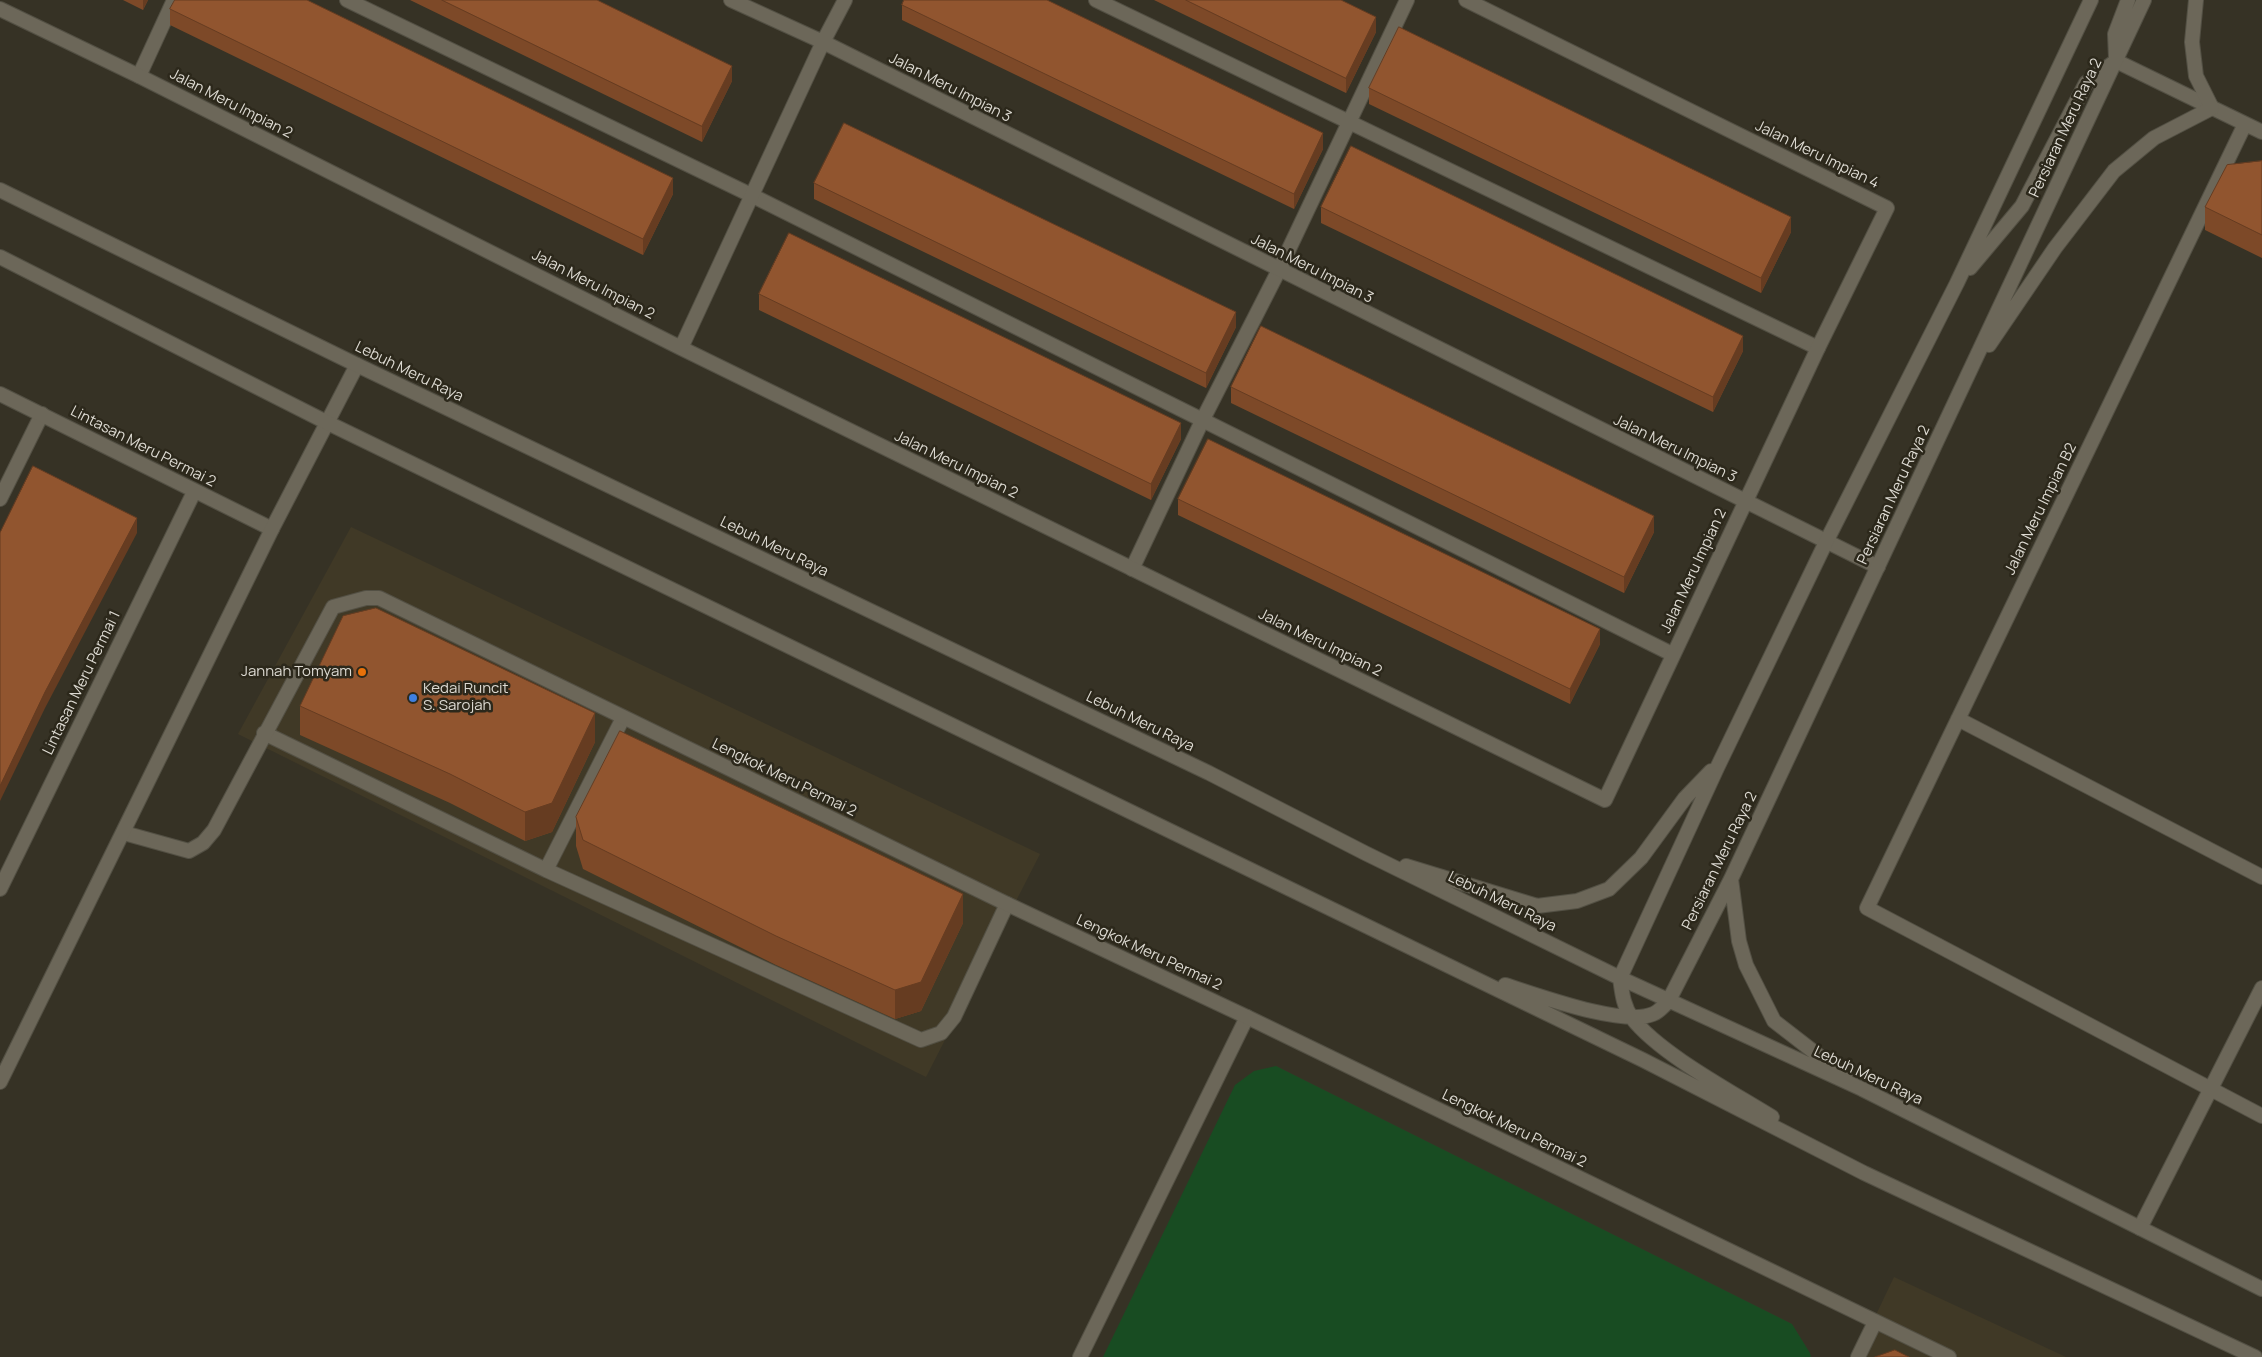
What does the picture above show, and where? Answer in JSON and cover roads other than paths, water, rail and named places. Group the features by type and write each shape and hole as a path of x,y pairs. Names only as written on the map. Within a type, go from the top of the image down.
{"main road":[{"path":"139,76 174,0"},
{"path":"347,0 753,196 1672,654"},
{"name":"Jalan Meru Impian 3","path":"731,0 823,42 1744,502 1878,567"},
{"path":"681,348 823,42 845,0"},
{"path":"1096,0 1818,348"},
{"path":"1132,569 1202,420 1279,270 1407,0"},
{"name":"Jalan Meru Impian 4","path":"1466,0 1887,208 1744,502"},
{"path":"1864,1173 1695,1069 1649,1035 1632,1017 1623,1000 1620,978 1826,542 1957,283 2091,0"},
{"path":"2116,61 2115,34 2128,0"},
{"name":"Persiaran Meru Raya 2","path":"1668,1002 1731,880 2144,0"},
{"path":"2196,0 2192,42 2196,76 2212,108"},
{"name":"Jalan Meru Impian 2","path":"0,9 139,76 681,348 1604,800 1744,502"},
{"path":"1957,283 2022,206 2086,83 2116,61"},
{"path":"2116,61 2262,132"},
{"path":"1964,382 2055,248 2114,172 2154,138 2212,108"},
{"name":"Jalan Meru Impian B2","path":"2210,1089 1867,908 2244,124"},
{"name":"Lebuh Meru Raya","path":"0,190 357,365 1209,773 1364,853 1668,1002 1862,1090 2262,1289"},
{"path":"0,256 328,422 1643,1060 1864,1173 2255,1357"},
{"path":"0,1082 272,529 357,365"},
{"name":"Lintasan Meru Permai 2","path":"0,394 194,492 272,529"},
{"path":"0,499 42,414"},
{"name":"Lintasan Meru Permai 1","path":"0,889 194,492"},
{"name":"Lengkok Meru Permai 2","path":"264,734 333,607 366,598 379,598 1007,904 1247,1017 1948,1357"},
{"path":"546,870 623,718"},
{"path":"1958,719 2262,877"},
{"path":"124,833 189,850 203,843 214,830 264,734 546,870 921,1040 941,1033 954,1017 1007,904"},
{"path":"1364,853 1537,906 1577,901 1609,889 1641,858 1685,798 1722,760"},
{"path":"1731,880 1739,941 1746,965 1774,1021 1862,1090"},
{"path":"1448,966 1573,1006 1632,1017 1654,1014 1668,1002"},
{"path":"2140,1228 2262,988"},
{"path":"1080,1357 1247,1017"},
{"path":"2210,1089 2262,1116"},
{"path":"1858,1357 1875,1322"}],"place":[{"name":"Jannah Tomyam","path":"362,672"},
{"name":"Kedai Runcit S. Sarojah","path":"413,698"}]}
